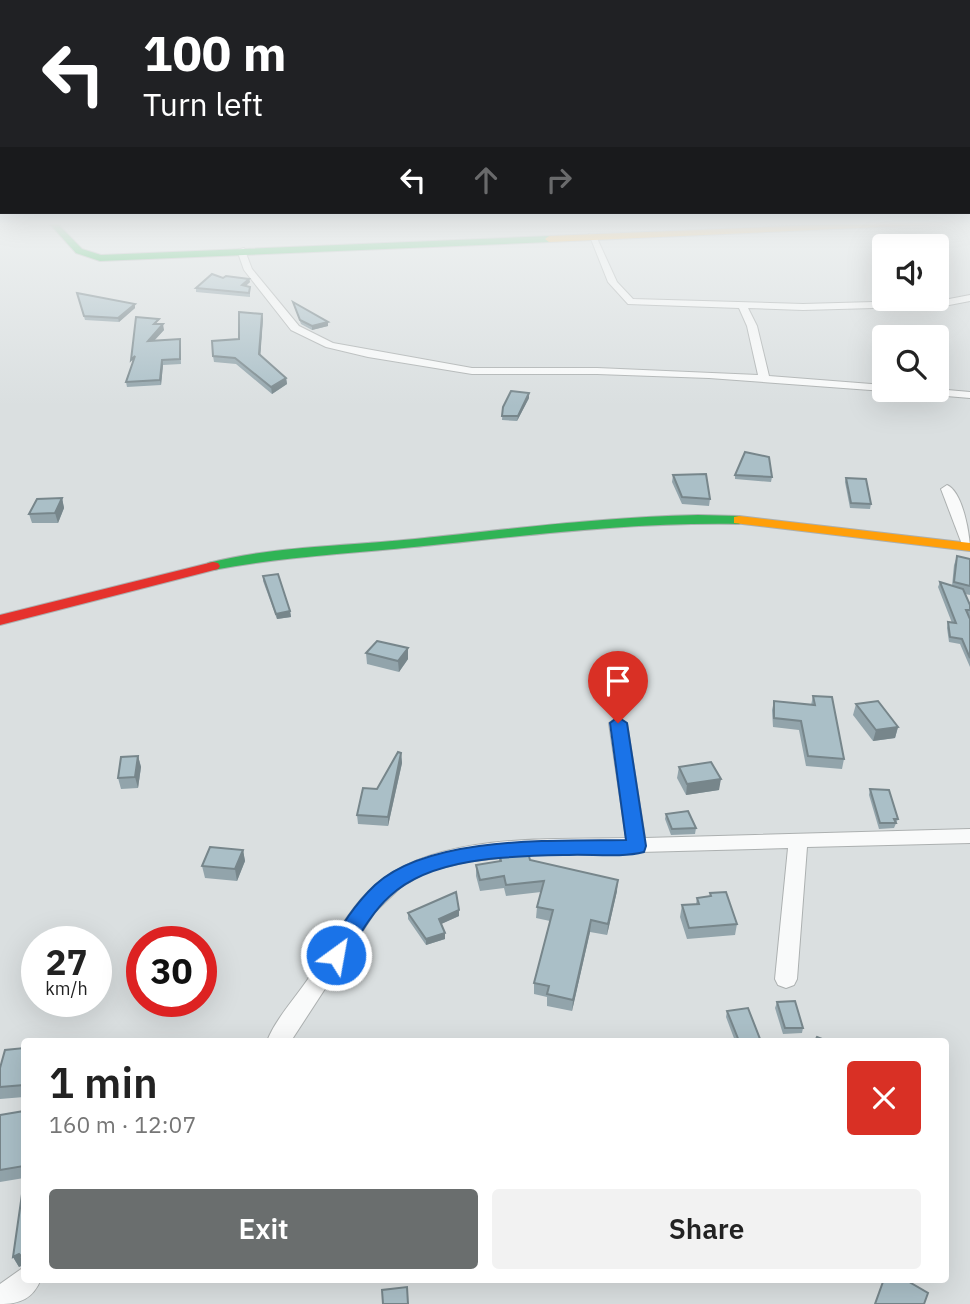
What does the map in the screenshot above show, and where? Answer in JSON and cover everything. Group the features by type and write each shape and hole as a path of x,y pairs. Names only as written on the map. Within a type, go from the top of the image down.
{"street":[{"path":"259,284 295,328 330,345 368,355 472,371 597,371 764,378 872,387"},
{"path":"613,284 621,297 631,302 743,307 933,304 970,298"},
{"path":"743,307 752,326 764,378"},
{"path":"949,393 970,395"},
{"path":"0,620 84,601 216,564 257,557 623,520 739,520 970,547 947,489"},
{"path":"618,723 637,846"},
{"path":"280,1038 365,909 384,889 409,872 454,858 504,851 970,836"},
{"path":"786,979 799,842"},
{"path":"0,1302 23,1283"}],"building":[{"path":"201,284 243,284 250,287 249,293 196,288"},
{"path":"77,293 135,304 118,318 84,316"},
{"path":"293,302 328,322 312,326 300,320"},
{"path":"239,312 262,314 259,354 286,378 271,387 235,358 213,356 212,341 239,339"},
{"path":"136,317 159,319 154,324 163,324 148,341 180,339 180,359 162,360 160,380 126,382 135,356 131,360"},
{"path":"511,391 529,393 518,416 502,416 503,407"},
{"path":"745,452 769,457 772,477 735,475"},
{"path":"706,474 710,499 682,497 673,475"},
{"path":"846,478 866,479 871,504 851,503"},
{"path":"62,498 55,513 29,514 37,499"},
{"path":"957,556 970,559 970,586 954,582"},
{"path":"278,574 290,611 276,614 263,576"},
{"path":"940,582 963,589 970,605 970,610 966,610 970,619 970,658 962,639 950,637 948,622 956,623"},
{"path":"377,641 408,648 398,661 366,653"},
{"path":"813,696 832,697 844,759 808,756 801,721 774,718 774,701 815,705"},
{"path":"878,701 898,727 876,730 856,704"},
{"path":"398,752 401,753 388,817 357,815 363,788 377,789"},
{"path":"138,756 135,777 118,778 121,757"},
{"path":"711,762 721,779 687,784 679,767"},
{"path":"870,789 889,790 898,819 894,819 896,823 880,823"},
{"path":"688,811 696,828 672,829 666,814"},
{"path":"210,847 243,850 235,869 202,866"},
{"path":"527,849 530,860 618,880 608,924 591,920 573,1000 547,994 549,986 534,983 553,910 537,907 544,881 506,885 504,876 480,880 476,865 501,861 499,852"},
{"path":"456,892 459,910 439,919 445,933 426,939 408,913"},
{"path":"726,892 737,924 689,928 682,905 699,904 697,898 711,896 710,893"},
{"path":"795,1001 803,1028 785,1028 777,1002"},
{"path":"748,1008 760,1038 738,1038 727,1011"},
{"path":"21,1048 21,1085 0,1087 0,1068 5,1050"},
{"path":"21,1112 21,1166 0,1170 0,1115"},
{"path":"21,1201 21,1256 19,1254 13,1257"},
{"path":"883,1283 911,1283 928,1293 924,1304 875,1304"},
{"path":"407,1287 408,1304 383,1304 382,1290"}],"traffic: fast":[{"path":"213,566 288,554 577,525 658,520 739,520"}],"traffic: slow":[{"path":"739,520 970,547"}],"traffic: jam":[{"path":"0,620 213,566"}],"route":[{"path":"336,955 365,909 384,889 409,872 429,864 526,848 637,846 618,723"}]}
